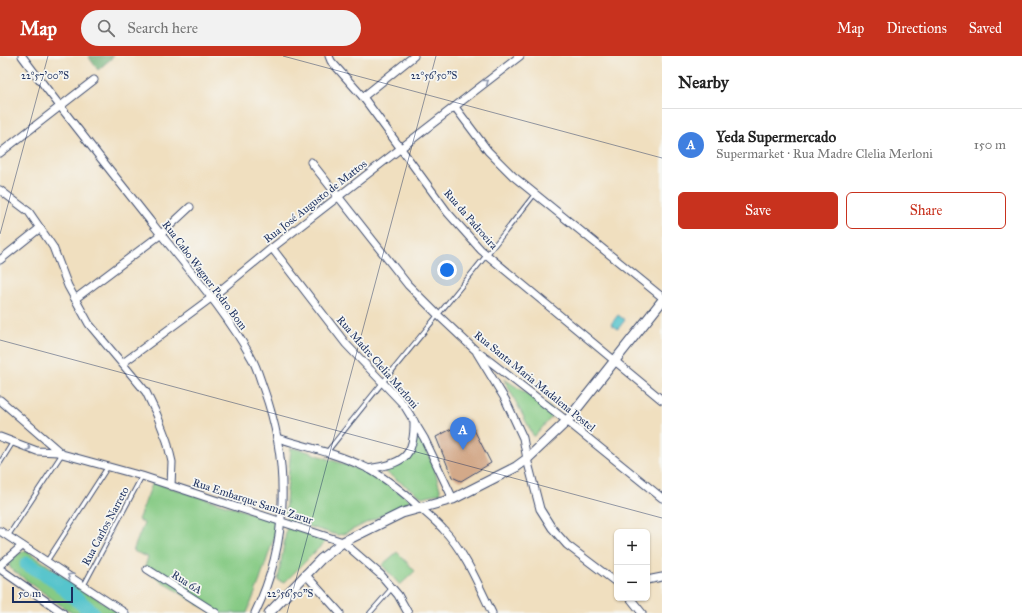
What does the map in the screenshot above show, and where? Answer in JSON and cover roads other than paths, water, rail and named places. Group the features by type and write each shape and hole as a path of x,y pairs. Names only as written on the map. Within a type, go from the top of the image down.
{"street":[{"name":"Rua Cabo Wagner Pedro Bom","path":"22,56 160,235 211,298 252,358 273,416 282,464 281,521 274,561 262,600 255,613"},
{"name":"Rua da Padroeira","path":"324,56 330,59 363,97 448,213 487,256 662,400"},
{"path":"363,97 414,56"},
{"name":"Rua José Augusto de Mattos","path":"123,363 211,298 338,196 520,56"},
{"path":"0,152 94,80"},
{"path":"455,106 498,162 534,195 597,243 662,297"},
{"name":"Rua Santa Maria Madalena Postel","path":"311,162 408,285 439,316 474,349 568,421 662,498"},
{"path":"0,190 29,212 53,247 68,286 99,338 123,363 146,392 157,415 172,462 171,486"},
{"path":"75,299 160,235 190,207"},
{"path":"0,260 40,228"},
{"name":"Rua Madre Clelia Merloni","path":"272,248 346,344 381,383 404,405 414,419 453,499"},
{"path":"274,612 305,574 343,542 402,513 453,499 516,467 527,459 568,421 662,301"},
{"path":"474,349 514,418 523,438 540,509 552,528 567,546 614,581"},
{"path":"0,400 60,453"},
{"path":"368,469 393,464 404,458 412,449 414,419"},
{"path":"0,437 37,451 60,453"},
{"path":"278,438 327,452 368,469 388,481 443,529 454,543 476,580 492,613"},
{"name":"Rua Embarque Samia Zarur","path":"60,453 107,468 142,476 343,542 364,559 392,588 408,613"},
{"path":"0,531 126,613"},
{"path":"0,565 22,546"},
{"path":"0,570 63,613"},
{"name":"Rua 6A","path":"147,570 216,613"},
{"path":"305,574 340,613"},
{"path":"650,579 662,577"},
{"path":"632,601 642,613"}],"lane":[{"path":"327,452 381,383 439,316 534,195"},
{"path":"0,464 13,442"},
{"path":"8,536 60,453"},
{"path":"47,561 107,468"},
{"name":"Rua Carlos Narreto","path":"84,585 142,476"},
{"path":"370,613 392,588"}],"water":[{"path":"618,315 625,320 618,329 611,324"}],"waterway":[{"path":"27,564 51,577 93,613"}],"place":[{"name":"Yeda Supermercado","path":"463,450"}]}
